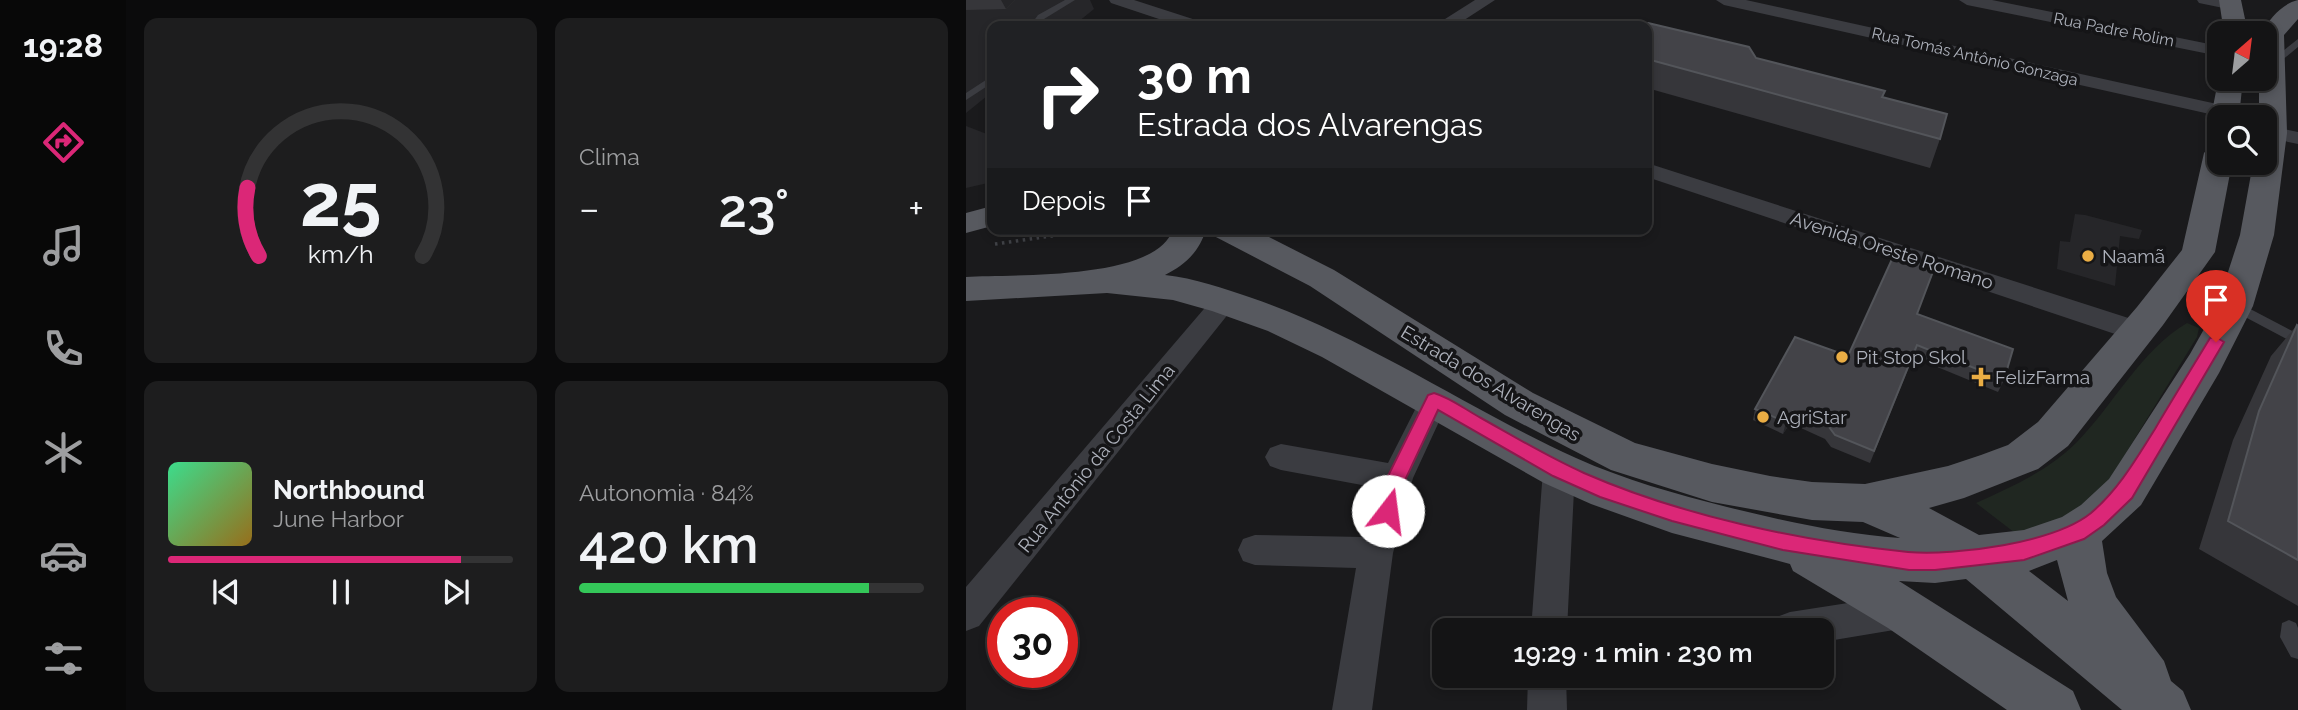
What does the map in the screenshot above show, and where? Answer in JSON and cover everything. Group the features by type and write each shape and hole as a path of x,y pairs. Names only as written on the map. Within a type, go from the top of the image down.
{"main road":[{"path":"2231,2 2234,21"},
{"name":"Estrada dos Alvarengas","path":"2277,27 2298,7"},
{"name":"Estrada dos Alvarengas","path":"972,293 1107,281 1173,288 1281,322 1335,347 1559,470 1607,492 1672,513 1783,542 1909,561 2024,551 2077,533 2097,519 2125,492 2205,363 2235,306 2286,135 2277,89"},
{"name":"Estrada dos Alvarengas","path":"1238,235 1322,278 1519,404 1626,458 1712,483 1770,495 1865,503 1948,485 2023,457 2053,435 2198,251 2214,175"},
{"path":"1107,281 1141,272 1165,260 1187,242 1189,235"},
{"path":"2198,251 2202,269 2211,284 2235,306"},
{"path":"1865,503 1923,526 1975,557 2165,710"},
{"path":"2077,533 2083,573 2096,611 2165,710"},
{"path":"1783,542 1906,611 2054,710"}],"street":[{"path":"1117,0 1180,21"},
{"path":"1451,21 1487,0"},
{"name":"Rua Tomás Antônio Gonzaga","path":"1724,0 2207,111"},
{"name":"Rua Padre Rolim","path":"1967,0 2207,49"},
{"path":"2205,0 2231,2"},
{"name":"Avenida Oreste Romano","path":"1652,172 2137,331"},
{"name":"Rua Antônio da Costa Lima","path":"966,614 1224,302"},
{"path":"1352,710 1376,553 1396,478 1434,400"},
{"path":"1281,457 1396,478"},
{"path":"1550,618 1559,470"},
{"path":"1255,550 1376,553"},
{"path":"1834,623 1906,611"},
{"path":"1547,688 1547,710"}],"lane":[{"path":"1038,21 1071,0"},
{"path":"2277,60 2298,42"},
{"path":"966,97 987,82"},
{"path":"2235,306 2298,340"},
{"path":"2288,629 2289,637 2298,650"}],"shaded area":[{"path":"966,0 1090,0 1094,9 1079,21 987,21 987,96 966,113"},
{"path":"966,126 987,134 987,183 966,188"},
{"name":"Naamã","path":"2075,214 2142,230 2139,239 2120,236 2115,286 2057,269 2060,241 2070,242"},
{"path":"2187,323 2199,328 2197,337 2096,502 2019,536 1976,503 2030,477 2066,452 2091,427 2155,348"}],"building":[{"path":"1652,24 1749,47 1756,58 1885,91 1882,97 1947,114 1940,139 1652,60"},
{"path":"1893,257 1934,269 1917,314 2013,349 2004,380 1917,345 1874,451 1835,435 1829,427 1793,411 1786,422 1755,409 1795,337 1848,356"},
{"path":"2297,325 2298,560 2228,521 2259,411"}],"place":[{"name":"Naamã","path":"2088,256"},
{"name":"Pit Stop Skol","path":"1842,357"},
{"name":"FelizFarma","path":"1981,377"},
{"name":"AgriStar","path":"1763,417"}],"route":[{"path":"1388,511 1396,478 1434,400 1559,470 1607,492 1672,513 1783,542 1909,561 1935,561 2024,551 2077,533 2097,519 2125,492 2147,460 2216,342"}]}
